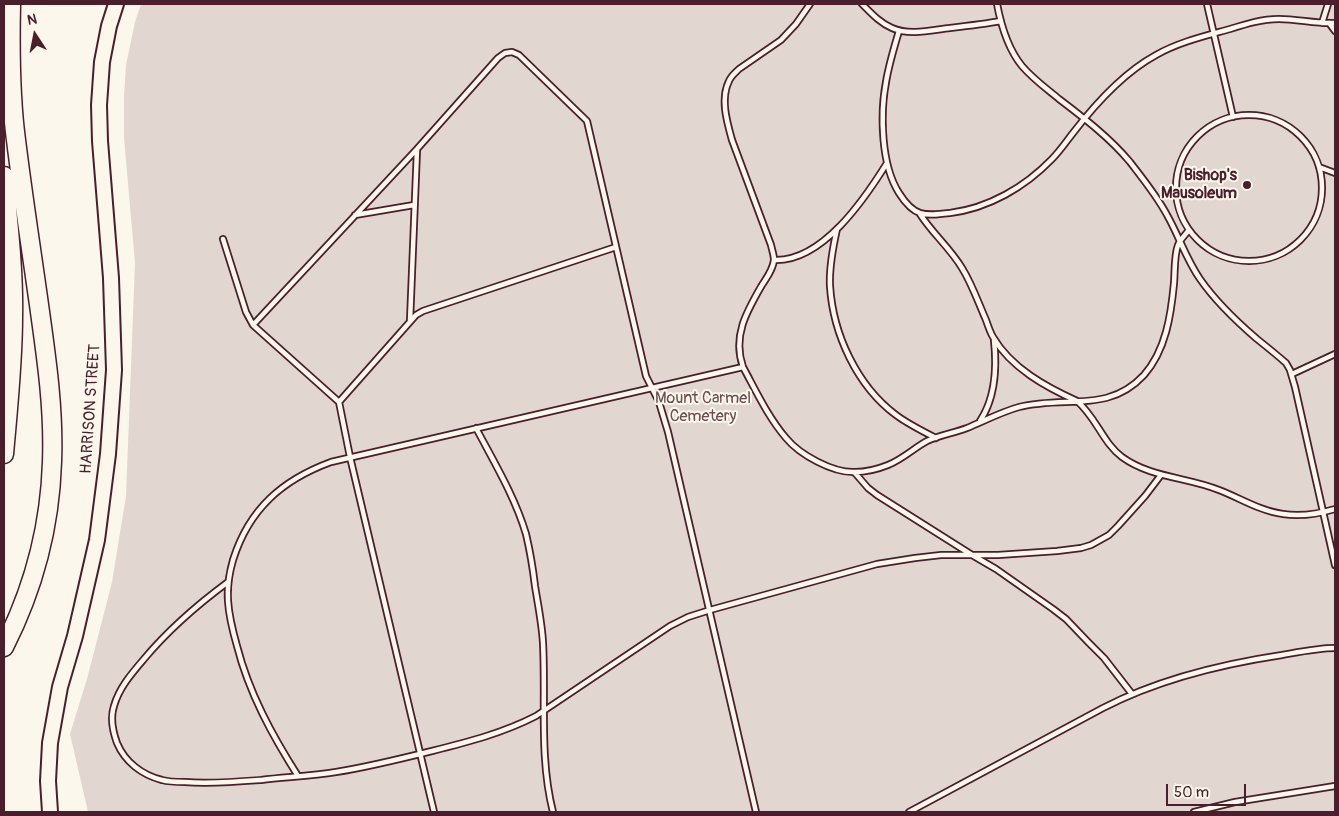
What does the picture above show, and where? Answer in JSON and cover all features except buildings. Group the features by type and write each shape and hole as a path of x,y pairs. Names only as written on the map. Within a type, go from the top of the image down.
{"highway":[{"path":"4,31 10,4"},
{"path":"4,647 23,604 42,543 50,491 53,433 50,387 15,129 11,69 10,4"},
{"path":"4,176 13,316 12,359 4,454"},
{"path":"4,316 8,404"}],"main road":[{"name":"HARRISON STREET","path":"50,812 48,781 50,743 60,687 75,636 97,540 108,454 114,370 111,278 99,105 102,62 109,26 116,4"}],"lane":[{"path":"810,4 796,24 781,40 739,69 729,81 725,104 728,127 771,245 774,260 773,267 752,302 741,329 738,348 740,357 743,366 779,430 794,447 811,458 844,471 867,472 888,465 920,445 936,438 1020,407 1051,402 1098,400 1120,394 1136,383 1152,364 1162,346 1174,290 1176,254 1180,242 1189,230"},
{"path":"862,4 884,24 899,31 916,32 1001,21"},
{"path":"997,4 1011,47 1022,67 1119,150 1139,173 1164,209 1191,266 1212,294 1236,320 1286,364 1292,374 1335,565"},
{"path":"1207,4 1233,117"},
{"path":"1322,23 1328,4"},
{"path":"920,214 969,210 994,201 1027,181 1048,164 1060,151 1108,93 1143,63 1166,50 1214,33 1254,22 1288,20 1335,23"},
{"path":"1329,23 1335,31"},
{"path":"899,31 885,84 884,123 889,172 900,195 910,207 920,214 958,261 993,337 1004,352 1025,372 1077,401 1088,412 1113,449 1144,470 1206,485 1267,511 1305,516 1335,509"},
{"path":"253,325 498,58 509,52 515,53 587,121 646,376 666,424 756,812"},
{"path":"1248,115 1260,116 1270,118 1289,127 1310,148 1319,166 1322,186 1320,206 1316,215 1307,232 1300,240 1272,257 1240,260 1210,250 1195,238 1180,212 1176,194 1176,179 1179,165 1187,148 1202,131 1222,120 1248,115"},
{"path":"410,320 416,149"},
{"path":"774,260 790,259 808,252 828,238 858,204 887,162"},
{"path":"1319,166 1335,173"},
{"path":"355,215 414,205"},
{"path":"837,229 832,255 830,284 833,310 844,343 862,378 887,408 908,423 936,438"},
{"path":"223,239 246,312 253,325 339,402 350,457 434,812"},
{"path":"339,402 410,320 423,310 616,246"},
{"path":"979,422 985,414 994,387 996,356 993,337"},
{"path":"1292,374 1335,354"},
{"path":"298,776 269,729 241,663 228,602 228,582 237,549 242,536 260,507 286,484 302,474 331,462 743,366"},
{"path":"476,428 503,479 526,534 543,641 546,772 554,812"},
{"path":"855,472 876,495 996,569 1066,619 1104,658 1132,694"},
{"path":"228,582 181,619 163,637 133,671 117,697 113,708 115,738 125,758 150,776 163,780 198,783 238,782 337,772 468,742 524,723 670,626 688,617 710,610 887,562 941,555 998,556 1057,551 1091,545 1109,535 1118,526 1161,475"},
{"path":"909,812 1132,694 1224,666 1308,650 1335,648"},
{"path":"1194,812 1235,802 1335,786"}],"green space":[{"name":"Mount Carmel Cemetery","path":"141,4 1335,4 1335,812 88,812 70,734 87,679 112,582 126,496 135,263 124,138 124,96 126,65 135,22"}],"place":[{"name":"Bishop's Mausoleum","path":"1247,185"}]}
